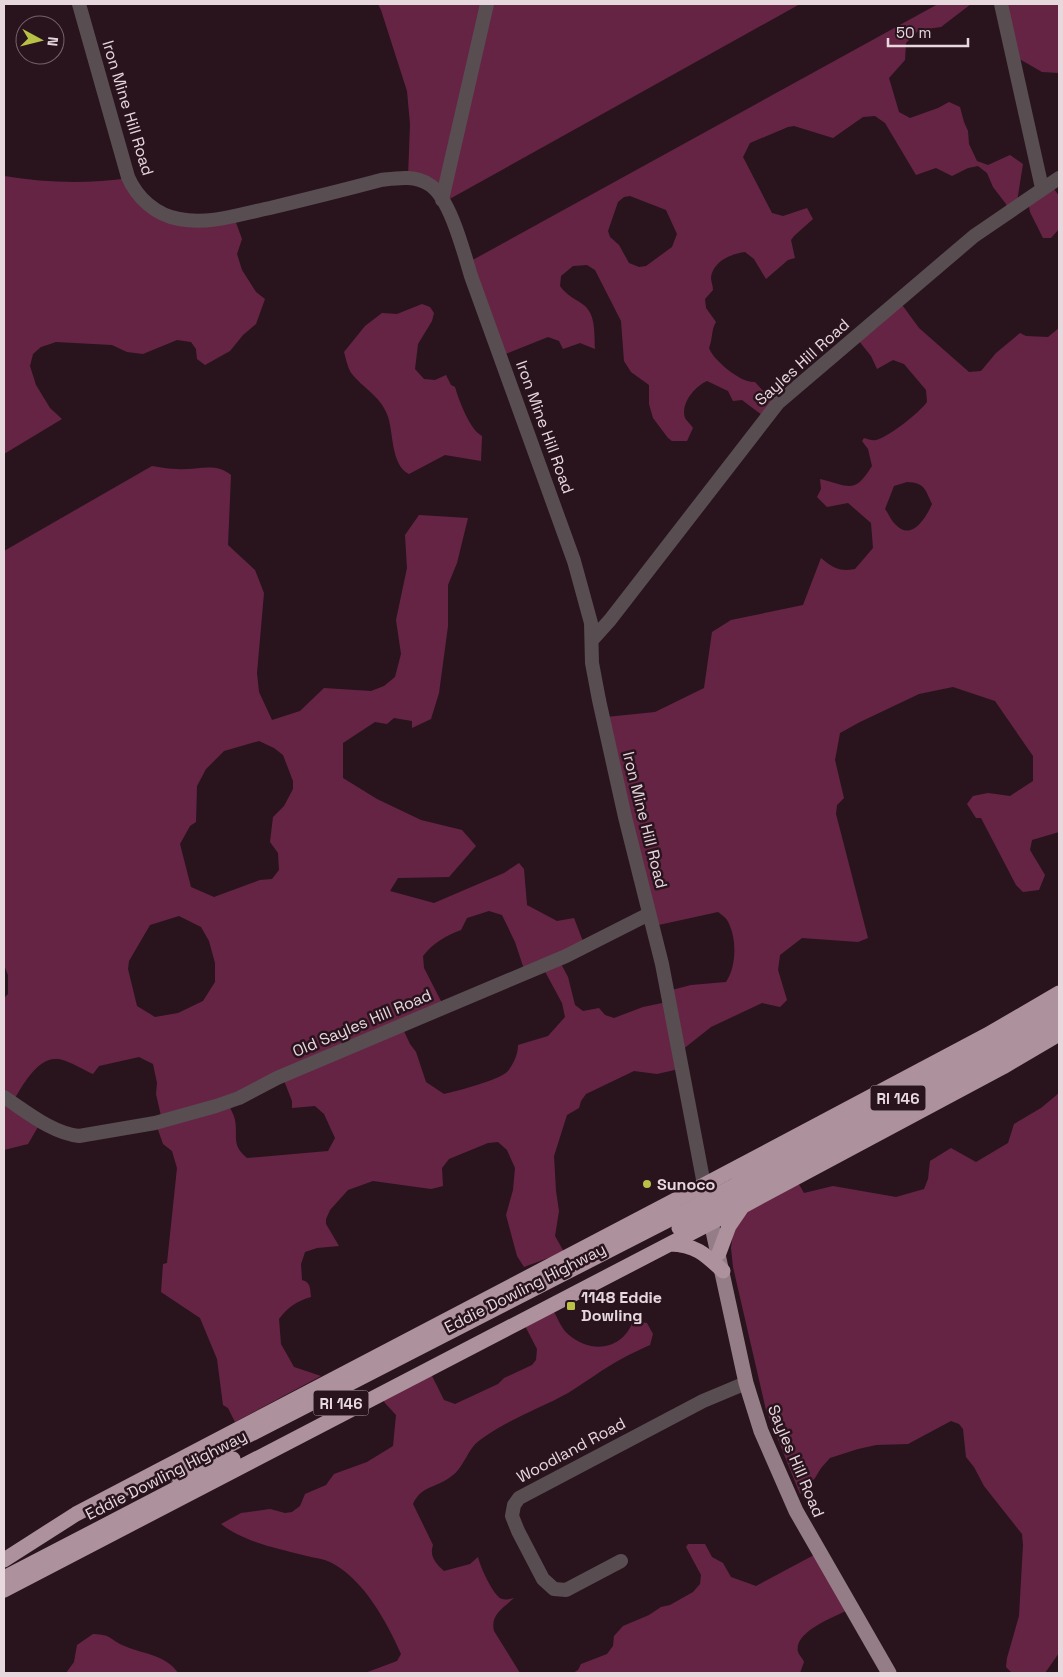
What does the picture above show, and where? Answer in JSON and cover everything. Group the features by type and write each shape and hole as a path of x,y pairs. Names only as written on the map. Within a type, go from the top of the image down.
{"highway":[{"path":"4,1561 84,1510 704,1186 978,1040 1059,993"},
{"name":"Eddie Dowling Highway","path":"740,1195 888,1104 1059,1008"},
{"name":"Eddie Dowling Highway","path":"4,1561 677,1222 740,1195 1000,1056 1059,1022"},
{"path":"4,1590 711,1222 740,1195 1003,1067 1059,1034"},
{"path":"719,1253 732,1222 740,1195"},
{"name":"Eddie Dowling Highway","path":"4,1578 677,1222"},
{"path":"670,1244 696,1248 723,1271"}],"main road":[{"name":"Sayles Hill Road","path":"711,1222 746,1383 761,1431 796,1511 889,1673"}],"street":[{"name":"Iron Mine Hill Road","path":"79,4 128,177 136,192 157,211 178,219 214,221 381,180 401,178 411,178 431,186 442,200 456,229 471,276 574,561 590,623 592,663 599,700 625,817 662,964 704,1186"},
{"path":"442,200 487,4"},
{"path":"1001,4 1042,188"},
{"name":"Sayles Hill Road","path":"592,640 610,620 778,403 974,236 1059,178"},
{"name":"Old Sayles Hill Road","path":"4,1098 56,1130 79,1136 155,1123 239,1098 277,1078 566,956 650,914"},
{"name":"Sayles Hill Road","path":"704,1186 711,1222"},
{"name":"Woodland Road","path":"621,1561 566,1590 554,1588 543,1579 518,1532 512,1516 514,1505 519,1498 703,1400 746,1383"}],"shaded area":[{"path":"378,4 800,4 446,201 408,178 410,124 407,91"},
{"path":"938,4 971,4 941,27 919,30 906,43 905,60 889,78 899,112 910,118 949,102 960,107 968,131 969,144 977,161 988,165 1010,155 1023,164 1016,208 1007,209 1006,204 993,187 987,173 978,166 968,168 952,176 936,168 916,175 885,123 875,116 863,117 833,138 794,126 750,143 743,157 772,213 783,216 807,208 813,219 791,240 795,258 788,260 766,279 754,259 745,252 724,259 712,272 713,290 705,299 706,308 716,322 709,348 722,365 743,379 755,382 773,402 762,415 742,400 733,401 728,391 707,381 693,391 685,407 685,418 693,428 687,441 672,441 668,438 653,418 649,404 649,385 631,372 624,361 621,321 595,270 587,265 573,266 561,276 560,286 589,310 594,326 595,349 580,343 563,349 559,341 548,337 503,355 469,262","holes":["630,196 666,210 677,234 672,247 646,266 639,267 629,263 619,245 610,237 608,231 618,202 624,197"]},
{"path":"1006,4 1059,4 1059,73 1042,72 1016,57"},
{"path":"4,176 67,182 130,178 169,216 235,220 242,239 237,254 242,270 256,292 265,299 256,324 243,335 230,351 205,365 197,359 196,349 191,342 177,340 143,354 127,352 112,345 56,342 41,347 33,354 30,366 36,385 50,408 62,419 4,454"},
{"path":"1052,186 1059,196 1059,229 1051,238 1043,238 1030,212 1028,201"},
{"path":"900,302 919,328 969,372 981,371 996,353 1020,333 1026,336 1048,337 1059,328 1059,832 1032,840 1030,850 1045,875 1039,890 1023,892 1016,885 981,818 976,818 967,804 973,796 988,793 1010,796 1033,781 1033,756 995,701 953,687 919,694 840,733 835,760 844,798 837,805 836,814 868,938 858,942 802,938 780,955 778,970 787,1000 780,1007 762,1003 711,1027 682,1050 679,1069 657,1074 634,1071 586,1094 579,1108 567,1115 554,1156 559,1211 555,1236 564,1252 524,1267 517,1256 506,1215 513,1190 515,1168 507,1150 498,1142 488,1143 449,1159 442,1168 443,1186 431,1189 373,1181 348,1190 330,1210 326,1219 326,1224 339,1246 317,1248 305,1252 301,1264 302,1280 309,1284 311,1297 293,1305 279,1319 281,1344 294,1367 321,1376 235,1422 228,1408 223,1405 217,1359 200,1318 161,1292 163,1264 167,1263 177,1168 172,1151 163,1144 155,1121 161,1116 156,1094 157,1083 153,1064 139,1057 99,1066 93,1074 61,1059 43,1063 31,1074 13,1101 42,1120 28,1144 4,1150 4,998 8,994 8,975 4,965 4,551 152,466 171,469 212,467 225,471 231,475 228,545 255,570 264,593 257,673 259,692 272,720 300,711 324,688 371,691 384,686 395,677 401,654 396,620 407,568 405,535 419,515 468,518 457,563 448,585 448,626 439,693 431,719 412,728 412,721 394,718 387,724 375,722 343,743 343,778 377,799 421,820 462,830 476,846 449,877 398,878 390,891 434,903 504,873 519,863 524,869 527,905 557,921 574,918 584,944 559,960 568,977 575,1005 583,1011 599,1008 605,1015 614,1018 643,1007 667,1002 668,991 691,985 726,982 734,960 734,942 733,934 726,919 718,912 654,926 606,717 655,712 704,688 712,632 731,620 803,605 821,558 837,568 845,570 855,569 873,548 871,523 848,503 827,507 817,497 821,489 820,479 845,486 856,485 861,481 872,466 868,449 862,441 864,438 876,440 882,438 903,424 927,402 926,390 904,364 893,360 877,369 871,356 855,336","holes":["907,482 921,485 932,504 923,520 908,531 894,523 885,509 894,486","259,741 274,748 283,755 293,781 293,789 284,806 273,817 270,842 278,853 279,870 272,879 260,880 214,897 191,887 180,844 190,826 196,822 197,786 206,769 224,751","489,911 502,915 515,942 524,969 542,966 562,1003 565,1017 548,1036 518,1045 514,1062 508,1071 478,1085 444,1094 426,1082 416,1052 402,1027 443,1005 424,968 423,956 440,940 461,930 467,918","179,916 201,927 209,941 215,963 215,982 203,1001 178,1013 155,1017 137,1006 128,969 129,961 150,925","283,1078 292,1101 292,1108 315,1106 324,1114 335,1138 328,1151 247,1158 237,1145 234,1115 227,1100"]},
{"path":"422,304 430,307 434,313 432,321 418,344 415,369 424,379 435,380 446,375 451,385 455,387 469,422 482,436 481,461 445,455 409,474 399,463 384,408 376,397 352,374 344,352 365,326 382,313 397,314"},
{"path":"1059,1093 1059,1653 1045,1673 1012,1673 1006,1667 1019,1616 1022,1534 984,1486 974,1467 966,1457 963,1429 959,1424 951,1421 908,1444 876,1445 830,1458 800,1494 766,1410 733,1267 731,1248 733,1232 749,1208 797,1181 804,1193 833,1186 896,1197 924,1189 928,1179 930,1161 951,1148 976,1162 1008,1143 1014,1124 1041,1108"},
{"path":"554,1312 567,1333 587,1345 596,1347 614,1343 622,1338 633,1321 647,1323 653,1334 650,1345 616,1362 568,1393 490,1433 475,1444 454,1474 424,1490 413,1504 433,1545 432,1553 434,1560 444,1571 470,1564 478,1557 487,1580 498,1597 502,1599 514,1598 498,1612 493,1625 494,1631 520,1673 365,1673 397,1661 401,1654 389,1629 373,1603 354,1580 344,1570 329,1562 251,1540 221,1524 241,1513 270,1509 285,1513 292,1512 300,1506 305,1494 326,1485 334,1474 367,1462 393,1446 396,1415 382,1398 430,1372 444,1400 455,1404 498,1384 504,1378 532,1365 536,1360 537,1349 524,1324"},
{"path":"688,1544 705,1544 712,1557 723,1563 731,1577 756,1586 814,1555 848,1610 816,1626 802,1638 798,1645 798,1652 804,1662 800,1673 573,1673 578,1670 581,1664 607,1654 613,1646 614,1636 623,1626 649,1615 661,1607 670,1605 693,1592 700,1584 701,1575 686,1547"},
{"path":"93,1634 107,1636 129,1648 160,1658 178,1673 66,1673 74,1662 77,1645"}],"place":[{"name":"Sunoco","path":"647,1184"},
{"name":"1148 Eddie Dowling","path":"571,1306"}]}
